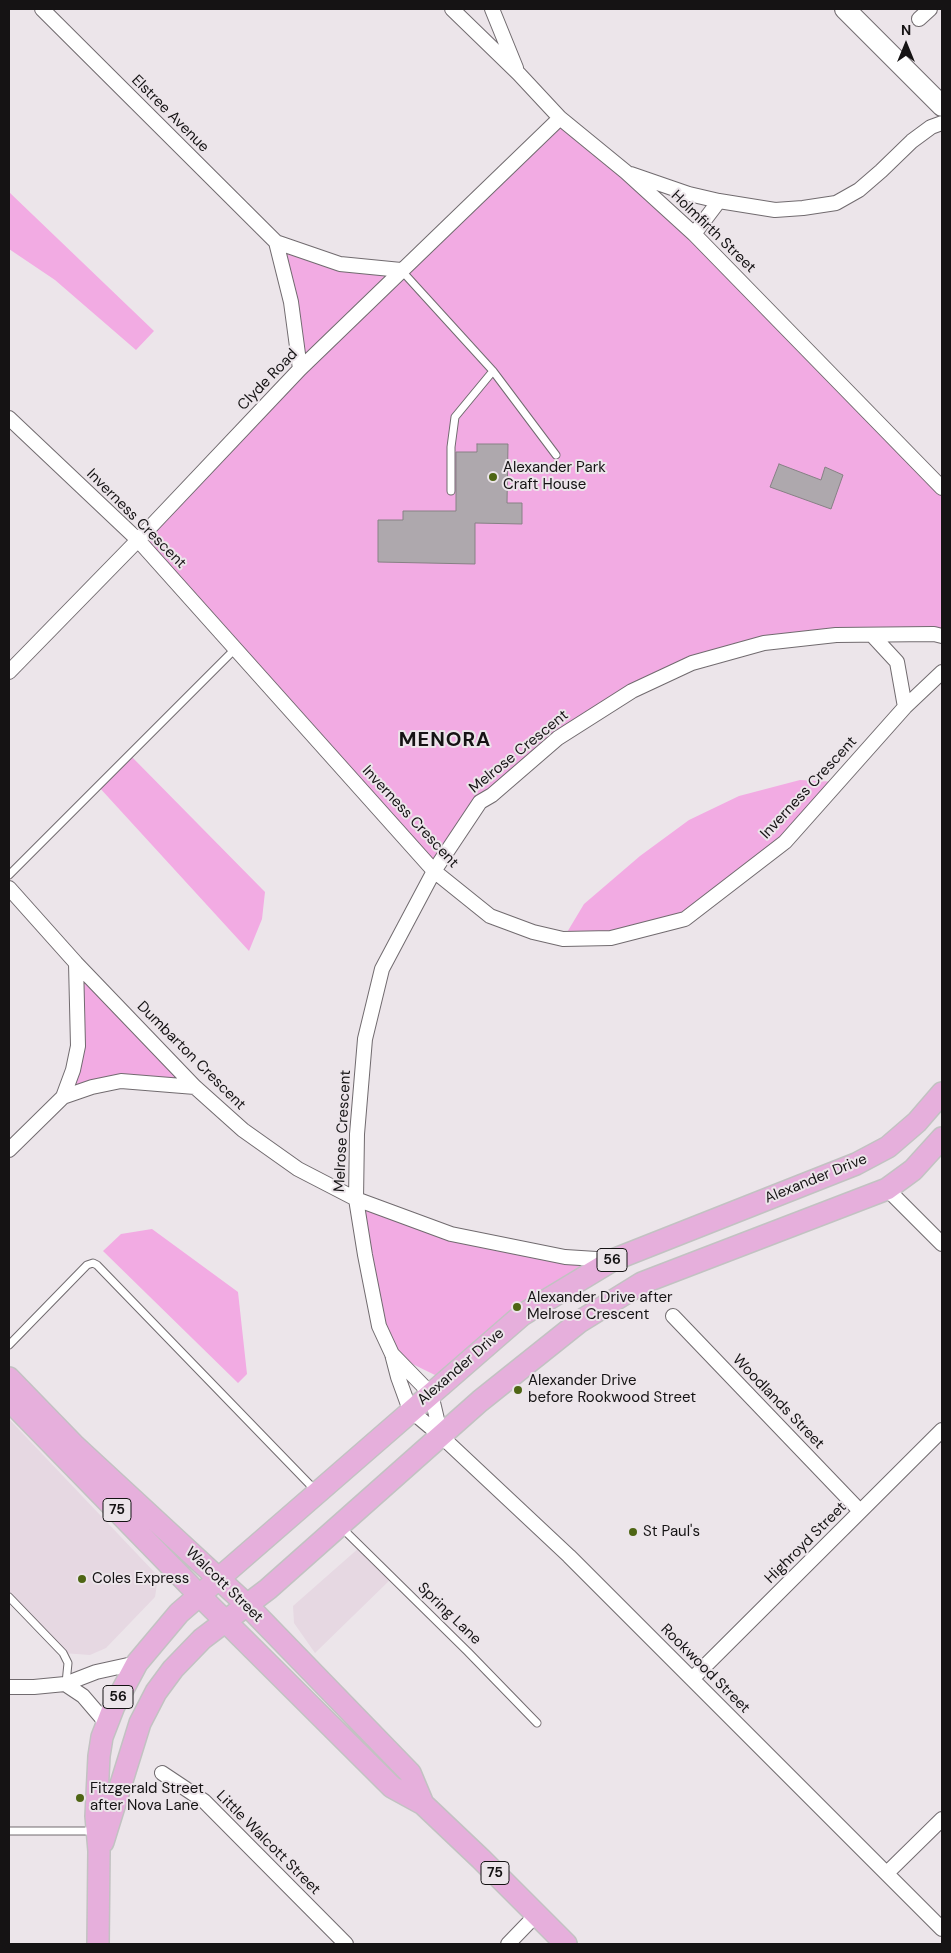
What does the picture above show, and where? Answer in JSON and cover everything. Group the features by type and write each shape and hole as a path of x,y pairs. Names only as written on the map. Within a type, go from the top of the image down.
{"main road":[{"name":"Alexander Drive","path":"220,1578 410,1410 522,1315 613,1260 856,1164 888,1147 918,1122 942,1093"},
{"name":"56","path":"99,1841 140,1723 156,1692 173,1669 202,1639 268,1589 480,1401 579,1322 642,1283 887,1189 913,1170 942,1138"},
{"name":"Walcott Street","path":"9,1378 75,1446 246,1604 410,1773 423,1804"},
{"name":"Walcott Street","path":"9,1400 199,1595 392,1787 423,1804 566,1944"},
{"name":"56","path":"98,1944 99,1841 96,1816 99,1756 107,1724 122,1688 137,1663 179,1613 220,1578"}],"street":[{"name":"Elstree Avenue","path":"42,9 276,242 340,264 401,270"},
{"name":"Holmfirth Street","path":"452,9 519,74 560,118 626,172 694,234 942,488"},
{"path":"492,9 519,74"},
{"path":"845,9 942,106"},
{"path":"919,19 930,9"},
{"name":"Clyde Road","path":"9,672 138,540 300,369 560,118"},
{"path":"626,172 689,194 774,210 836,203 859,190 881,172 912,141 931,127 942,123"},
{"path":"694,234 719,201"},
{"path":"276,242 291,302 300,369"},
{"name":"Inverness Crescent","path":"9,418 138,540 434,871 490,916 533,932 563,938 611,938 685,919 785,842 905,707 940,676"},
{"name":"Melrose Crescent","path":"410,1410 392,1354 379,1326 356,1199 357,1134 365,1039 382,969 434,871 480,802 492,795 558,738 632,691 692,663 764,643 836,635 934,634 942,636"},
{"path":"872,635 896,662 905,707"},
{"name":"Dumbarton Crescent","path":"9,888 76,963 195,1087 242,1130 298,1169 356,1199 451,1234 565,1257 613,1260"},
{"path":"9,1150 63,1097 73,1070 78,1046 76,963"},
{"path":"63,1097 92,1087 121,1081 195,1087"},
{"path":"887,1189 942,1244"},
{"name":"Woodlands Street","path":"673,1316 860,1511"},
{"name":"Melrose Crescent","path":"392,1354 431,1394"},
{"path":"431,1394 441,1436"},
{"path":"410,1410 441,1436"},
{"name":"Highroyd Street","path":"692,1679 942,1430"},
{"name":"Rookwood Street","path":"441,1436 569,1556 942,1929"},
{"path":"9,1687 66,1684 96,1672 137,1663"},
{"path":"66,1684 83,1696 107,1724"},
{"name":"Little Walcott Street","path":"162,1773 204,1801 346,1944"},
{"path":"886,1873 942,1819"},
{"path":"508,1944 536,1915"}],"lane":[{"path":"401,270 493,372 556,455"},
{"path":"451,491 451,440 455,417 493,372"},
{"path":"9,875 235,649"},
{"path":"9,1345 88,1265 93,1263 318,1493"},
{"name":"Spring Lane","path":"340,1526 537,1723"},
{"path":"9,1597 64,1653 68,1663 66,1684"},
{"path":"9,1831 99,1841"}],"shaded area":[{"path":"560,118 626,172 942,488 942,636 764,643 632,691 480,802 434,871 138,540 300,369 276,242 340,264 401,270"},
{"path":"9,192 154,331 136,350 55,280 9,249"},
{"path":"130,755 265,892 262,919 249,951 98,786"},
{"path":"800,780 838,782 785,842 685,919 611,938 563,939 584,904 640,856 689,820 739,796"},
{"path":"76,963 195,1087 121,1081 63,1097 78,1046"},
{"path":"356,1199 451,1234 613,1260 437,1376 392,1354"},
{"path":"152,1229 238,1292 247,1374 238,1383 103,1251 121,1234"},
{"path":"9,1419 157,1575 155,1597 106,1648 90,1655 63,1653 9,1598"},
{"path":"360,1547 392,1578 315,1653 294,1623 293,1606"}],"building":[{"path":"477,444 508,444 507,503 522,503 522,524 475,523 475,564 378,562 378,520 403,520 403,511 456,511 456,452 477,452"},
{"path":"779,464 821,480 825,467 843,475 831,509 770,487"}],"place":[{"name":"Alexander Park Craft House","path":"493,477"},
{"name":"Alexander Drive after Melrose Crescent","path":"517,1307"},
{"name":"Alexander Drive before Rookwood Street","path":"518,1390"},
{"name":"St Paul's","path":"633,1532"},
{"name":"Coles Express","path":"82,1579"},
{"name":"Fitzgerald Street after Nova Lane","path":"80,1798"}],"district":[{"name":"MENORA","path":"445,741"}]}
